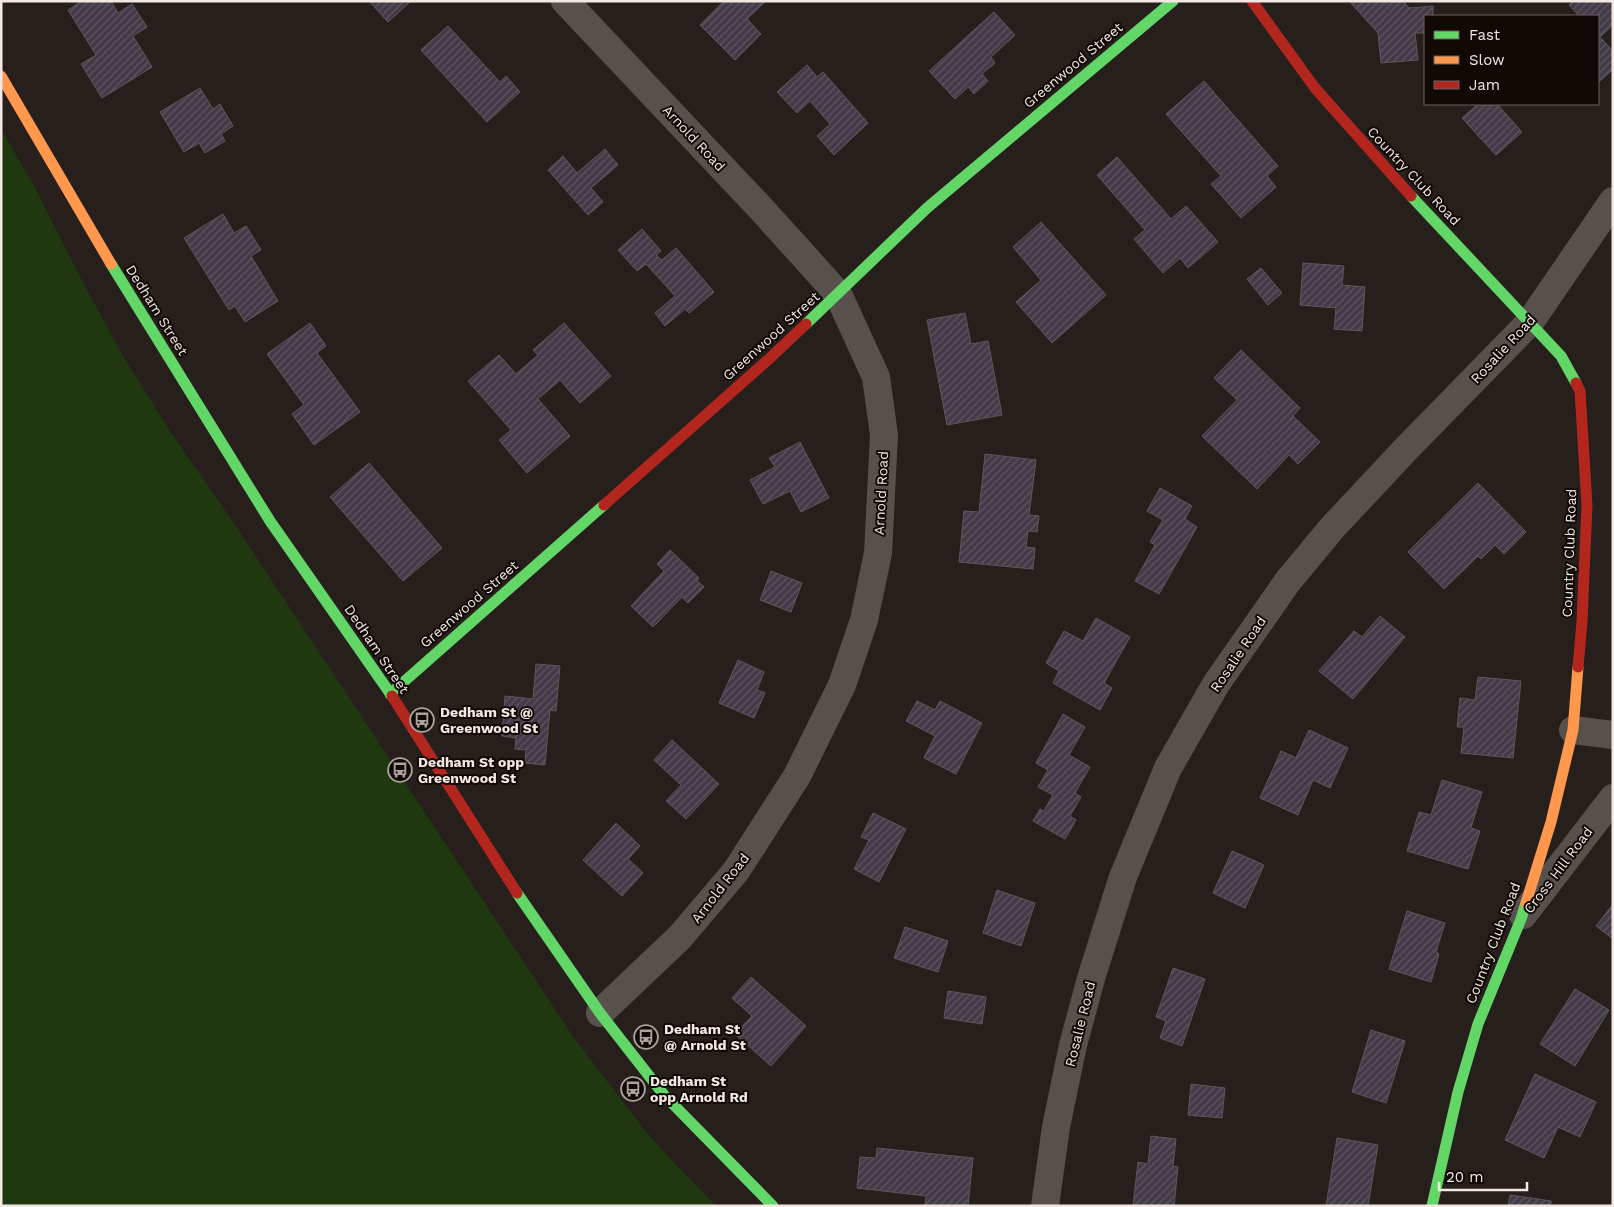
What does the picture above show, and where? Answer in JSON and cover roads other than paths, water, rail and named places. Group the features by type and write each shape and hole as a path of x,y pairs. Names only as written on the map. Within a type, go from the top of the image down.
{"street":[{"name":"Arnold Road","path":"565,1 766,214 838,294 876,377 884,435 878,553 864,620 842,685 796,776 736,871 680,937 600,1012"},
{"name":"Greenwood Street","path":"390,694 762,365 927,208 1173,1"},
{"name":"Country Club Road","path":"1252,1 1315,88 1370,151 1561,356 1580,391 1588,505 1582,622 1573,730 1551,822 1521,919 1478,1024 1458,1092 1432,1206"},
{"name":"Dedham Street","path":"1,76 106,256 270,521 390,694 509,882 600,1012 664,1095 758,1193 773,1206"},
{"name":"Rosalie Road","path":"1045,1206 1056,1127 1073,1045 1092,975 1123,877 1168,768 1216,684 1288,581 1332,528 1530,322 1613,201"},
{"path":"1573,730 1613,735"},
{"name":"Cross Hill Road","path":"1521,919 1613,798"}],"place":[{"name":"Dedham St @ Greenwood St","path":"422,720"},
{"name":"Dedham St opp Greenwood St","path":"400,770"},
{"name":"Dedham St @ Arnold St","path":"646,1037"},
{"name":"Dedham St opp Arnold Rd","path":"633,1089"}]}
